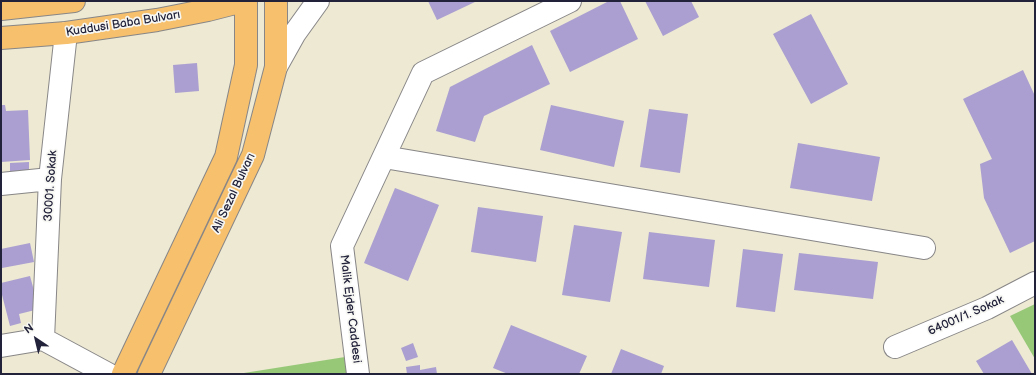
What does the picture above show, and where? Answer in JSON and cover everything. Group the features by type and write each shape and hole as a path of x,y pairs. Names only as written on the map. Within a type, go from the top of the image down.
{"main road":[{"path":"1,9 74,1"},
{"name":"Kuddusi Baba Bulvarı","path":"1,38 66,33 164,18 208,10 243,1"},
{"name":"Ali Sezal Bulvarı","path":"123,374 226,157 246,65 246,1"},
{"name":"Ali Sezal Bulvarı","path":"149,374 253,155 276,67 276,1"}],"street":[{"path":"276,67 295,33 318,1"},
{"name":"Malik Ejder Caddesi","path":"358,374 342,246 423,73 570,1"},
{"name":"30001. Sokak","path":"43,339 50,179 66,33"},
{"path":"384,157 924,248"},
{"path":"1,184 50,179"},
{"name":"64001/1. Sokak","path":"895,347 987,308 1035,283"},
{"path":"1,346 43,339 108,374"}],"green space":[{"path":"1035,304 1035,359 1010,316"},
{"path":"345,357 348,374 244,374 244,373"}],"building":[{"path":"428,1 477,1 437,20"},
{"path":"609,1 620,1 638,39 570,72 550,31"},
{"path":"645,1 691,1 699,17 663,36"},
{"path":"811,14 848,84 811,104 773,34"},
{"path":"532,45 550,84 484,116 475,142 436,131 450,87"},
{"path":"197,63 199,91 175,93 173,65"},
{"path":"1023,70 1035,96 1035,241 1010,253 984,198 980,164 992,159 963,99"},
{"path":"1,105 5,105 6,111 28,110 30,160 1,162"},
{"path":"551,105 624,121 614,167 540,150"},
{"path":"649,109 688,114 680,173 640,167"},
{"path":"798,143 880,157 872,201 790,188"},
{"path":"29,162 29,175 10,176 10,163"},
{"path":"395,188 439,205 408,281 364,263"},
{"path":"478,207 543,216 536,262 471,252"},
{"path":"574,225 622,232 610,302 562,295"},
{"path":"649,232 715,240 709,287 643,279"},
{"path":"30,243 34,262 2,268 1,249"},
{"path":"743,249 783,254 775,312 736,307"},
{"path":"799,253 878,262 873,299 794,290"},
{"path":"30,276 39,309 19,314 21,323 10,326 1,291 1,283"},
{"path":"511,325 587,356 579,374 508,374 493,368"},
{"path":"1012,340 1032,374 984,374 976,361"},
{"path":"413,343 418,357 406,361 401,348"},
{"path":"621,349 664,366 661,374 611,374"},
{"path":"420,365 420,370 436,367 437,374 407,374 406,367"}]}
